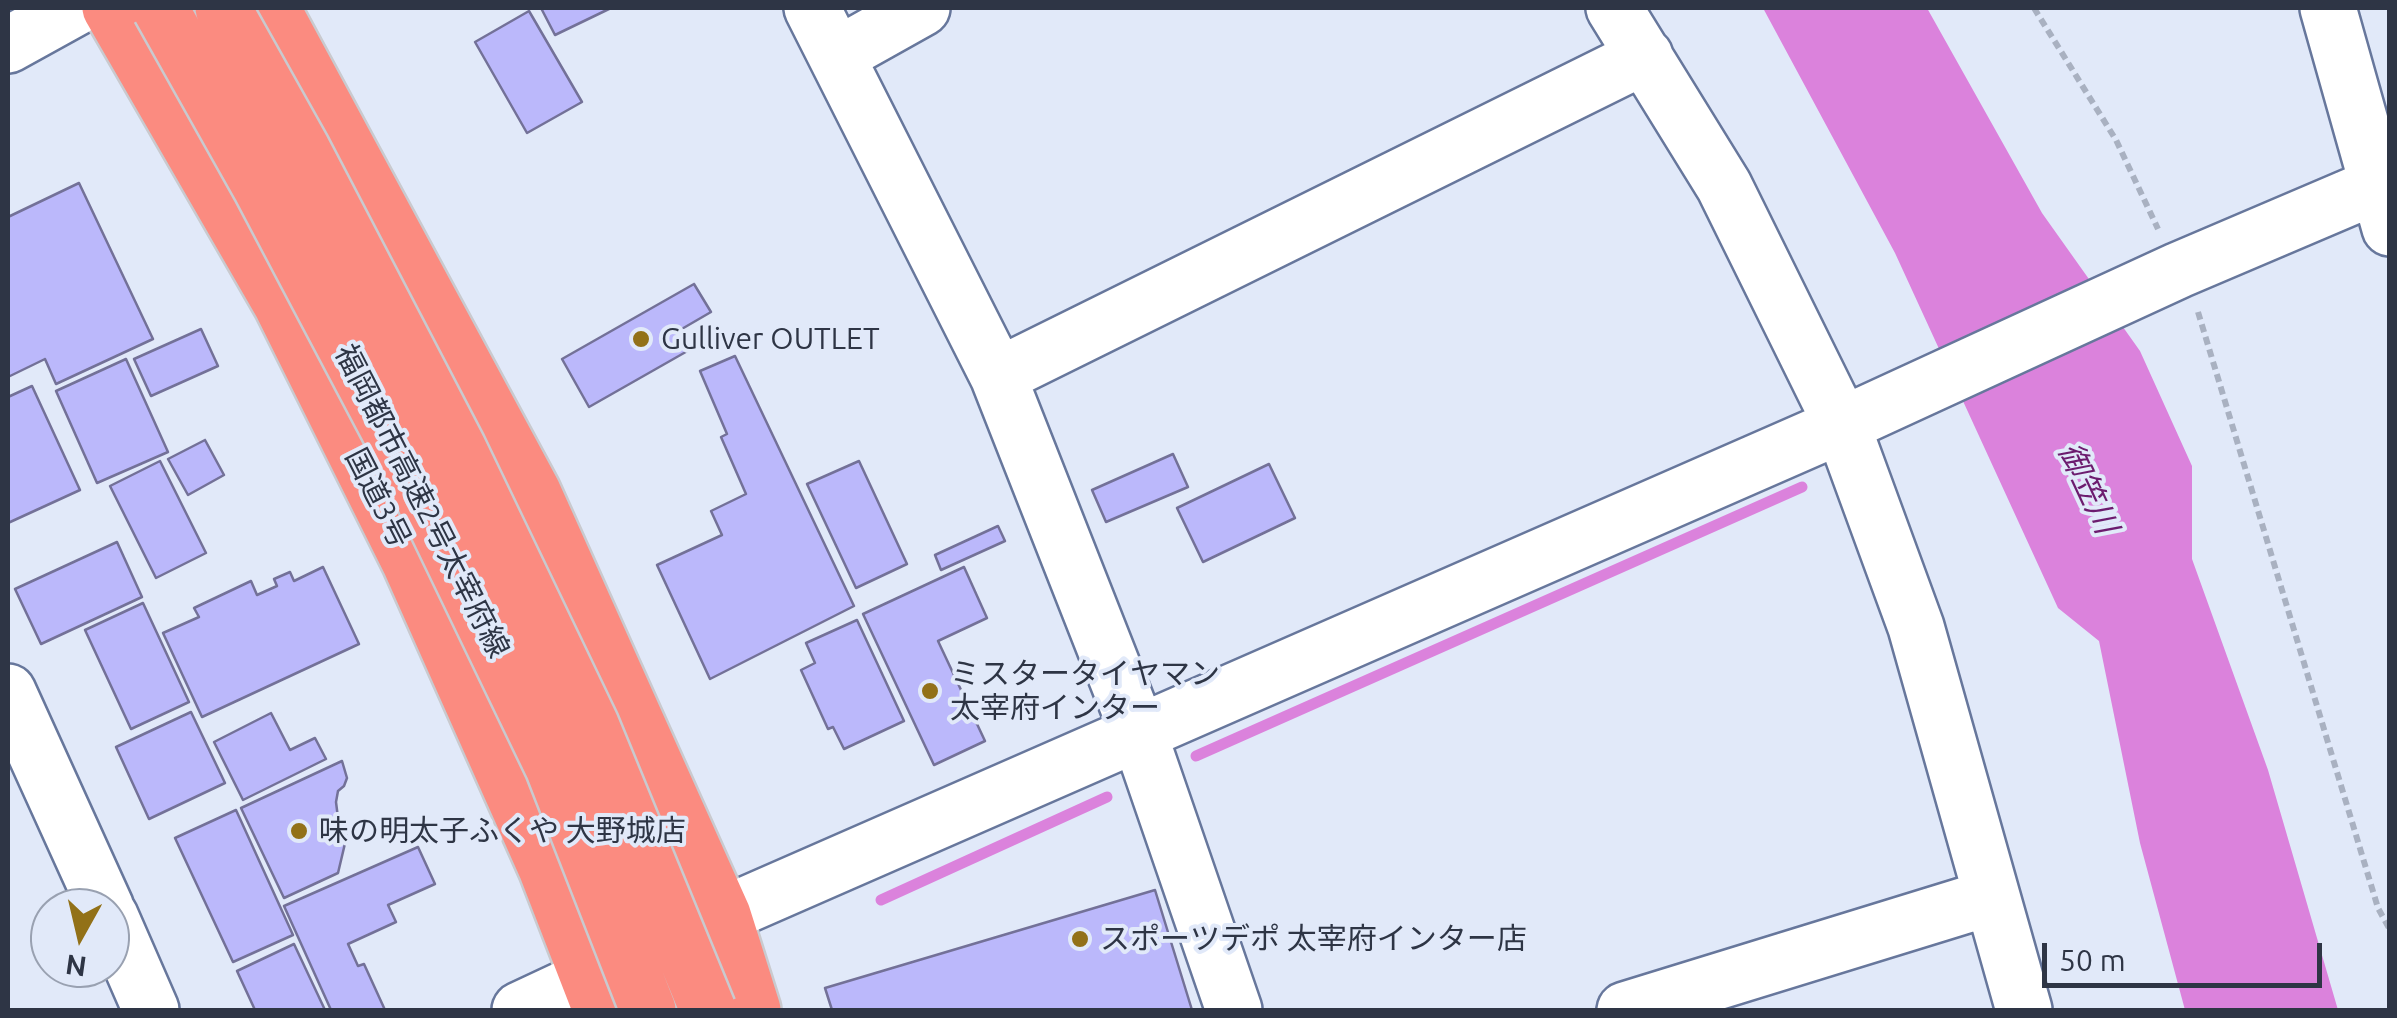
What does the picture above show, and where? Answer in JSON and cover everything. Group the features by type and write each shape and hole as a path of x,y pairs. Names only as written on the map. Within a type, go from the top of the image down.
{"highway":[{"name":"国道3号","path":"110,8 281,304 410,562 546,868 595,994"},
{"name":"福岡都市高速2号太宰府線","path":"160,8 260,186 408,466 553,767 648,1010"},
{"name":"福岡都市高速2号太宰府線","path":"223,8 302,149 458,448 592,726 708,1010"},
{"path":"272,8 533,492 723,915 753,1010"}],"street":[{"path":"8,45 75,8"},
{"path":"812,8 998,376 1139,734 1234,1010"},
{"path":"838,55 922,8"},
{"path":"1614,8 1724,186 1842,425 1916,628 2024,1010"},
{"path":"520,1010 595,994 723,915 1842,425 2178,270 2386,198 2328,8"},
{"path":"998,376 1645,56"},
{"path":"8,692 97,888"},
{"path":"1625,1010 1992,897"},
{"path":"130,963 150,1010"}],"path":[{"path":"2034,8 2116,140 2193,298 2378,908 2390,930"}],"water":[{"name":"御笠川","path":"1763,8 1927,8 2042,213 2140,351 2192,466 2192,559 2268,770 2338,1010 2185,1010 2140,843 2099,641 2058,608 1895,253"}],"building":[{"path":"541,8 611,8 555,35"},
{"path":"529,11 582,102 527,133 475,42"},
{"path":"79,183 153,339 56,384 45,359 8,377 8,217"},
{"name":"Gulliver OUTLET","path":"694,284 711,312 680,330 691,349 589,407 562,359"},
{"path":"201,329 218,366 151,396 134,359"},
{"path":"735,356 854,606 710,679 657,565 722,535 711,511 746,494 721,437 727,434 700,371"},
{"path":"126,359 168,452 97,483 56,391"},
{"path":"32,386 80,490 8,523 8,397"},
{"path":"205,440 224,475 188,495 168,459"},
{"path":"1173,454 1188,487 1106,522 1092,490"},
{"path":"160,461 206,553 156,578 110,486"},
{"path":"859,461 907,564 856,588 807,484"},
{"path":"1269,464 1295,518 1203,562 1177,508"},
{"path":"998,526 1005,541 941,570 935,555"},
{"path":"117,542 142,597 41,644 15,589"},
{"path":"323,567 359,644 202,717 163,633 199,617 194,608 251,581 257,595 277,586 274,579 290,572 294,581"},
{"name":"ミスタータイヤマン 太宰府インター","path":"964,567 987,618 938,641 985,741 934,765 863,614"},
{"path":"143,603 189,702 131,729 85,630"},
{"path":"857,620 904,721 844,749 833,727 828,729 801,670 815,663 806,643"},
{"path":"191,712 225,783 149,819 116,747"},
{"path":"271,713 290,750 315,738 326,759 243,800 214,742"},
{"name":"味の明太子ふくや 大野城店","path":"342,761 347,778 336,802 338,818 347,835 338,873 284,898 241,808"},
{"path":"236,810 293,935 233,962 175,838"},
{"path":"418,847 435,884 388,905 396,922 348,944 358,966 364,964 385,1010 331,1010 284,906"},
{"name":"スポーツデポ 太宰府インター店","path":"1155,890 1192,1010 832,1010 825,988"},
{"path":"294,944 325,1010 255,1010 237,971"}],"waterway":[{"path":"1196,756 1802,487"},
{"path":"881,900 1107,797"}],"place":[{"name":"Gulliver OUTLET","path":"641,339"},
{"name":"ミスタータイヤマン 太宰府インター","path":"930,691"},
{"name":"味の明太子ふくや 大野城店","path":"299,831"},
{"name":"スポーツデポ 太宰府インター店","path":"1080,939"}]}
